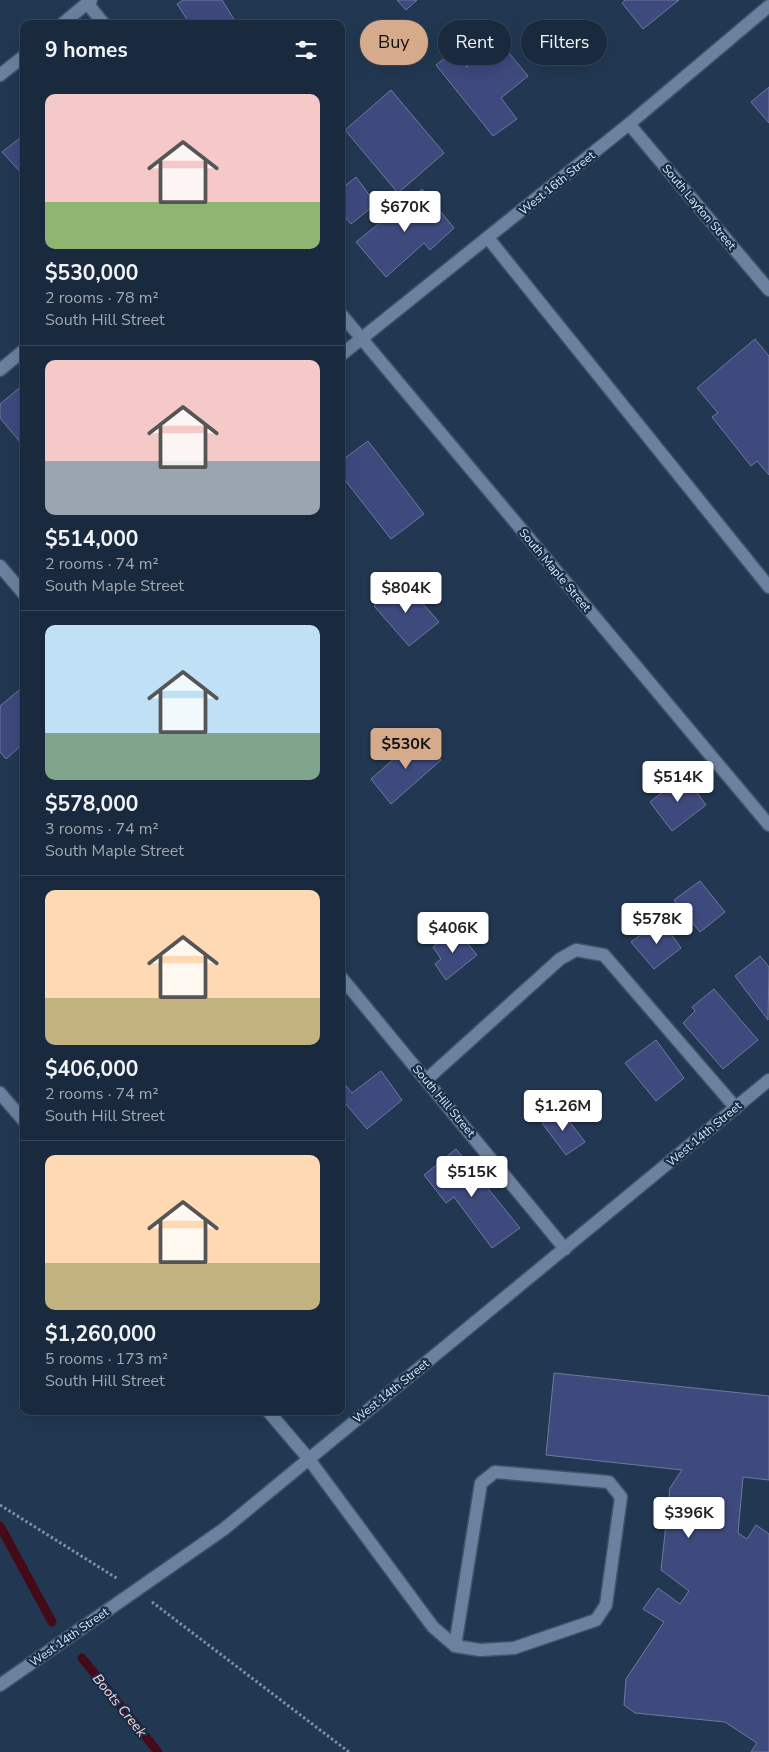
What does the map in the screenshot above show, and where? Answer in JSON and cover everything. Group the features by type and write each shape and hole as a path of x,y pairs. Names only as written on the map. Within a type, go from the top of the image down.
{"street":[{"path":"67,20 89,2 101,20"},
{"name":"West 16th Street","path":"345,352 629,124 769,6"},
{"path":"0,75 20,59"},
{"name":"South Layton Street","path":"629,124 769,290"},
{"path":"488,238 769,587"},
{"name":"South Maple Street","path":"345,319 769,824"},
{"path":"0,370 20,353"},
{"path":"0,566 20,589"},
{"path":"426,1080 560,959 576,950 604,955 736,1108"},
{"name":"South Hill Street","path":"345,982 565,1249"},
{"name":"West 14th Street","path":"0,1685 224,1528 769,1080"},
{"path":"0,1093 20,1116"},
{"path":"271,1415 308,1458 433,1627 455,1646 480,1650 514,1648 596,1620 606,1605 621,1497 609,1482 495,1472 481,1483 455,1646"}],"path":[{"path":"0,1505 136,1590 349,1752"}],"building":[{"path":"183,0 222,0 234,20 187,20 177,4"},
{"path":"397,0 417,0 406,10"},
{"path":"625,0 679,0 643,29 622,3"},
{"path":"511,55 528,76 501,98 517,119 493,136 436,65 438,63 438,65 465,65 467,67 469,65 511,65"},
{"path":"769,87 769,123 751,102"},
{"path":"391,90 444,153 398,193 345,130"},
{"path":"20,138 20,172 2,152"},
{"path":"356,177 376,204 351,224 345,217 345,186"},
{"path":"422,189 454,228 430,250 424,243 386,277 356,242"},
{"path":"755,339 769,356 769,475 757,461 751,466 712,417 718,413 697,388"},
{"path":"20,387 20,442 0,418 0,404"},
{"path":"368,441 424,514 391,539 345,480 345,458"},
{"path":"403,581 439,622 409,646 374,606"},
{"path":"20,689 20,747 6,759 0,752 0,706"},
{"path":"419,737 441,760 391,804 371,779"},
{"path":"684,775 706,805 672,831 650,802"},
{"path":"700,881 725,912 700,932 674,900"},
{"path":"661,920 681,948 654,969 631,942"},
{"path":"456,929 477,955 446,980 435,964 441,959 433,947"},
{"path":"760,956 769,967 768,1020 735,976"},
{"path":"714,989 758,1040 723,1069 683,1023 695,1011 692,1007"},
{"path":"656,1040 684,1078 656,1101 625,1063"},
{"path":"381,1071 402,1100 367,1129 345,1103 345,1085 352,1093"},
{"path":"560,1109 585,1142 566,1155 542,1123"},
{"path":"456,1149 520,1228 492,1248 454,1197 446,1203 424,1175"},
{"path":"554,1373 769,1396 769,1480 743,1477 738,1533 747,1539 756,1525 769,1534 769,1752 751,1752 757,1743 725,1722 635,1713 624,1705 626,1679 664,1622 643,1609 658,1588 680,1604 689,1591 661,1570 670,1488 682,1470 546,1455"}],"waterway":[{"name":"Boots Creek","path":"0,1526 52,1622"},
{"name":"Boots Creek","path":"82,1658 158,1752"}]}
